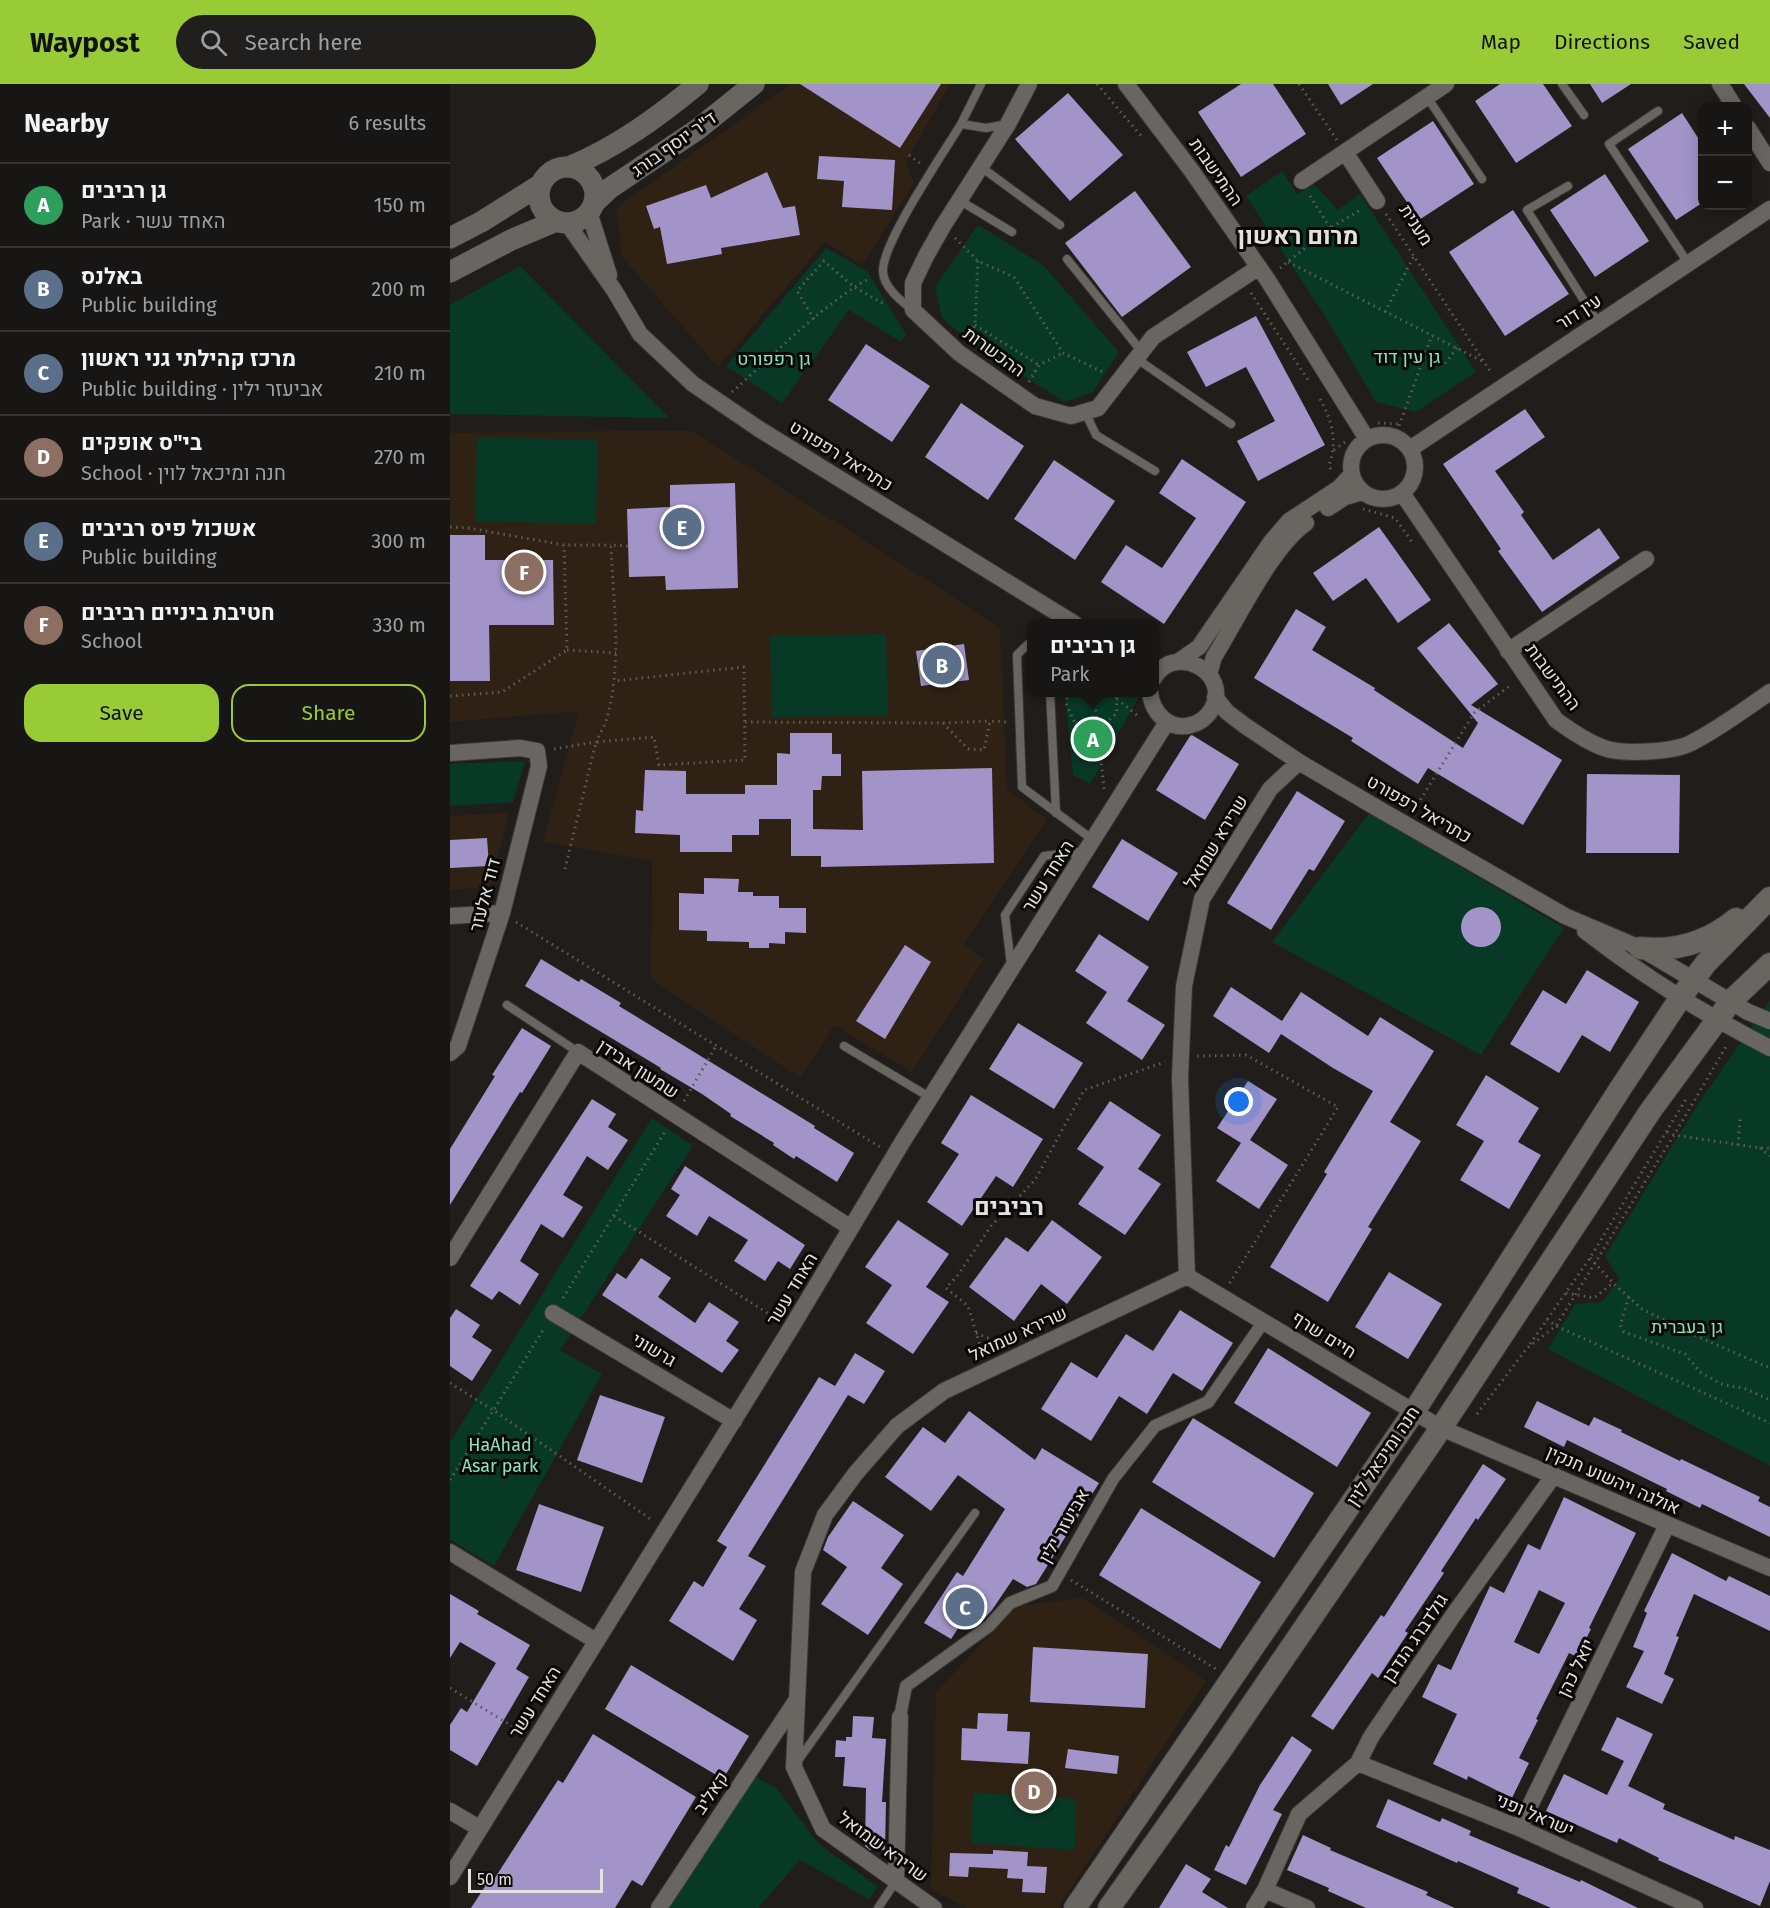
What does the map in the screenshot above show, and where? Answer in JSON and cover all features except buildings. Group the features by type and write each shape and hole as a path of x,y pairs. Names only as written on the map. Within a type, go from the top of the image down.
{"main road":[{"path":"1640,948 1657,950 1693,944 1723,929 1770,892"},
{"name":"חנה ומיכאל לוין","path":"1075,1908 1413,1413 1613,1098 1687,988 1770,898"},
{"name":"חנה ומיכאל לוין","path":"1109,1908 1227,1740 1450,1432 1651,1110 1731,1001 1770,964"}],"street":[{"name":"ד\"ר יוסף בורג","path":"569,167 593,157 641,128 698,84"},
{"name":"ד\"ר יוסף בורג","path":"592,208 610,188 698,129 754,84"},
{"path":"913,310 913,283 943,226 1008,124 1029,84"},
{"name":"ההתישבות","path":"1126,84 1191,170 1263,273 1367,439"},
{"path":"1720,84 1731,102"},
{"path":"1302,181 1432,90"},
{"path":"1752,134 1770,163"},
{"name":"מענית","path":"1345,152 1377,201"},
{"path":"450,272 511,240 561,222 575,222 592,208 594,187 591,179 585,173 569,167 551,171 544,177 538,193 542,210 561,222"},
{"path":"450,237 481,222 540,185"},
{"name":"כתריאל רפפורט","path":"592,208 614,290"},
{"name":"עין דור","path":"1410,449 1770,209"},
{"name":"כתריאל רפפורט","path":"561,222 614,290 640,334 693,384 759,429 1067,619"},
{"path":"1085,412 1098,408 1153,337 1263,273"},
{"name":"ההכשרות","path":"913,310 959,353 1035,406 1071,416 1085,412"},
{"path":"1386,434 1395,437 1404,441 1410,449 1416,468 1414,477 1402,493 1393,498 1371,497 1355,484 1351,464 1353,454 1367,439 1386,434"},
{"path":"1209,675 1214,657 1264,573 1296,530 1342,493 1352,474"},
{"path":"1163,668 1199,647 1271,542 1289,521 1342,493 1362,492"},
{"name":"ההתישבות","path":"1402,493 1556,720 1572,732 1606,749 1657,752 1689,744 1770,692"},
{"path":"1508,651 1646,560"},
{"path":"1151,697 1154,709 1167,722 1183,726 1199,722 1206,717 1214,704 1213,681 1196,664 1163,668"},
{"name":"כתריאל רפפורט","path":"1215,697 1227,712 1299,762 1405,825 1565,916 1640,948 1687,988 1718,1020 1770,1048"},
{"name":"כתריאל רפפורט","path":"1206,717 1222,719 1255,732"},
{"name":"האחד עשר","path":"450,1877 734,1421 894,1156 1167,722"},
{"name":"דוד אלעזר","path":"450,753 520,748 537,752 539,766 502,913 454,1049"},
{"name":"שרירא שמואל","path":"934,1908 823,1829 794,1767 803,1572 825,1515 856,1473 897,1426 944,1391 1187,1275 1180,1090 1181,1056 1184,986 1202,899 1270,789 1299,762"},
{"path":"450,916 502,913"},
{"name":"כתריאל רפפורט","path":"1565,916 1626,962 1687,988 1731,1001 1770,1021"},
{"name":"שמעון אבידן","path":"450,1258 578,1052 851,1228"},
{"name":"חיים שרף","path":"1187,1275 1413,1413 1450,1432"},
{"name":"גרשוני","path":"554,1313 734,1421"},
{"name":"אביעזר ילין","path":"896,1881 900,1717 906,1686 989,1626 1010,1603 1052,1586 1113,1479 1155,1426 1208,1402 1264,1321"},
{"name":"אולגה ויהשוע חנקין","path":"1450,1432 1770,1568"},
{"name":"גולדברג הנדבן","path":"1266,1890 1299,1814 1358,1763 1371,1737 1452,1617 1554,1475"},
{"name":"יואל כהן","path":"1520,1828 1667,1525"},
{"path":"450,1552 596,1641"},
{"name":"קאליב","path":"659,1908 797,1700"},
{"name":"ישראל ופני","path":"1358,1763 1520,1828 1695,1908"},
{"path":"450,1811 479,1828"},
{"path":"1254,1908 1266,1890 1307,1908"}],"lane":[{"path":"913,310 892,294 882,271 889,244 961,124 981,84"},
{"path":"1562,84 1584,115"},
{"path":"1432,90 1482,179"},
{"path":"1658,111 1609,144 1688,263"},
{"path":"961,124 986,128 1008,124"},
{"path":"981,167 1060,225"},
{"path":"1568,186 1527,210 1598,323"},
{"path":"959,200 1012,232"},
{"path":"1067,259 1139,355 1231,423"},
{"path":"1085,412 1096,435 1155,471"},
{"path":"1027,645 1017,655 1022,787 1056,813 1090,846"},
{"path":"1050,697 1056,813"},
{"path":"1012,970 1005,915 1044,856 1090,846"},
{"path":"507,1005 578,1052"},
{"path":"844,1046 931,1098"},
{"path":"794,1767 975,1513"},
{"path":"878,1908 896,1881"}],"path":[{"path":"1097,84 1147,142"},
{"path":"1299,84 1345,152"},
{"path":"1302,181 1330,228"},
{"path":"1263,273 1288,262 1330,228 1377,201"},
{"name":"מענית","path":"1377,201 1500,387"},
{"path":"943,226 978,261 1014,277 1063,352 1120,380"},
{"path":"1385,312 1414,255"},
{"path":"814,319 797,291 824,261 854,287 892,308"},
{"path":"959,353 975,325 978,261"},
{"path":"1288,262 1484,362"},
{"path":"720,402 814,319 854,287 882,271"},
{"path":"1248,289 1310,383"},
{"path":"975,325 1039,365"},
{"path":"1395,437 1432,336"},
{"path":"1422,363 1444,365 1457,348"},
{"path":"1021,395 1039,365 1063,352"},
{"path":"1316,392 1330,416 1334,450 1329,465 1342,493 1354,507 1395,518 1416,547"},
{"path":"450,527 468,528 564,545 628,546"},
{"path":"564,545 567,650"},
{"path":"566,868 596,742 606,722 614,681 611,545"},
{"path":"450,696 502,692 567,650 615,653"},
{"path":"570,746 654,737 659,765 745,760 744,667 614,681"},
{"path":"1405,825 1474,713 1525,675"},
{"path":"1067,697 1066,703 1077,728 1098,732"},
{"path":"1095,697 1107,819"},
{"path":"1098,724 1109,720 1117,713 1116,697"},
{"path":"943,723 968,749 984,750 990,721"},
{"path":"745,722 1004,722"},
{"path":"502,913 894,1156"},
{"path":"1527,1348 1556,1326 1730,1040 1738,1031"},
{"path":"450,1480 614,1216 716,1046"},
{"path":"987,1370 968,1306 946,1288 958,1275 991,1226 1035,1180 1084,1090 1181,1056 1246,1055 1338,1107 1222,1295"},
{"path":"1450,1432 1527,1348 1590,1258 1690,1092"},
{"path":"1738,1145 1740,1119"},
{"path":"1667,1132 1738,1145 1770,1148"},
{"path":"1761,1148 1770,1156"},
{"path":"614,1216 791,1328"},
{"path":"1590,1258 1642,1309 1770,1368"},
{"path":"1565,1293 1594,1298 1613,1283"},
{"path":"1629,1297 1620,1325 1624,1332 1685,1354 1700,1372 1721,1384 1746,1389 1770,1400"},
{"path":"1547,1319 1556,1326 1770,1423"},
{"path":"976,1333 1024,1353"},
{"path":"450,1383 494,1410 666,1529"},
{"path":"1060,1573 1230,1678"},
{"path":"450,1688 534,1740"}],"shaded area":[{"path":"791,84 950,84 906,162 914,183 862,265 825,242 718,367 622,257 616,208"},
{"path":"692,431 1000,629 1007,789 1047,820 964,944 984,959 912,1072 834,1025 801,1078 651,979 652,861 543,842 579,711 450,722 450,433"},
{"path":"509,813 490,887 450,890 450,816"},
{"path":"1082,1598 1206,1681 1058,1908 967,1908 931,1889 936,1692 1017,1606"}],"green space":[{"name":"גן עין דוד","path":"1282,171 1297,194 1314,184 1338,210 1360,194 1476,372 1416,412 1376,402 1330,324 1246,196"},
{"path":"978,225 1043,265 1119,352 1093,392 1065,402 971,343 942,318 935,287"},
{"name":"גן רפפורט","path":"826,248 867,271 906,334 901,342 849,310 782,403 726,366"},
{"path":"520,266 669,418 450,414 450,305"},
{"path":"477,437 598,440 596,524 475,521"},
{"path":"886,634 888,715 772,717 770,636"},
{"path":"1065,697 1139,697 1090,784 1073,775"},
{"path":"525,761 513,802 450,806 450,764"},
{"path":"1369,813 1564,928 1481,1055 1272,942"},
{"name":"גן בעברית","path":"1770,1000 1770,1466 1548,1349 1575,1304 1602,1302 1619,1279 1605,1256 1698,1104"},
{"name":"HaAhad Asar park","path":"652,1118 693,1146 560,1350 602,1374 494,1566 450,1540 450,1442"},
{"path":"749,1773 777,1789 819,1844 878,1887 869,1899 800,1860 758,1908 662,1908"},
{"path":"973,1793 1076,1799 1075,1850 971,1843"}],"place":[{"name":"אשכול פיס רביבים","path":"682,527"},
{"name":"חטיבת ביניים רביבים","path":"524,572"},
{"name":"באלנס","path":"942,665"},
{"name":"גן רביבים","path":"1093,739"},
{"name":"מרכז קהילתי גני ראשון","path":"965,1607"},
{"name":"בי\"ס אופקים","path":"1034,1791"}],"district":[{"name":"מרום ראשון","path":"1298,236"},
{"name":"רביבים","path":"1009,1207"}]}
